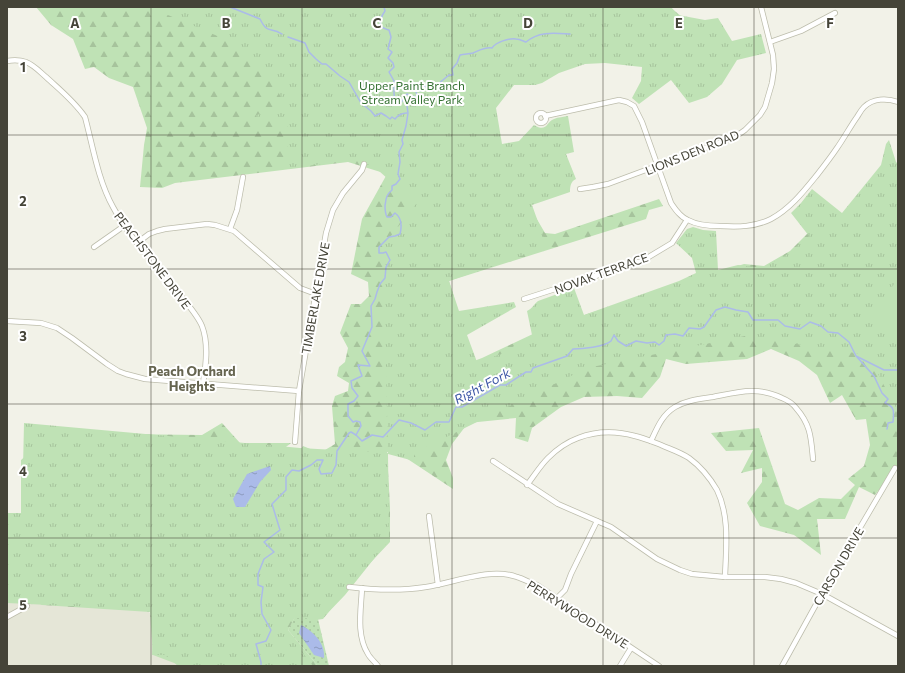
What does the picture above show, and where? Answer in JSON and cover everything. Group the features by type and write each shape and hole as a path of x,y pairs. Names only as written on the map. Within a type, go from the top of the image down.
{"street":[{"name":"LIONS DEN ROAD","path":"580,189 608,184 735,137 754,122 765,107 772,83 774,69 773,55 761,7"},
{"path":"770,42 801,31 835,13"},
{"name":"PEACHSTONE DRIVE","path":"7,61 14,60 26,62 33,66 68,97 80,109 85,117 104,187 112,206 124,226 184,300 198,318 202,326 206,346 203,383"},
{"path":"546,116 619,100 634,106 642,122 671,203 677,212 687,220 711,226 731,227 750,226 761,223 787,208 802,193 833,153 863,107 880,100 898,102"},
{"name":"TIMBERLAKE DRIVE","path":"295,442 299,392 326,234 333,210 343,193 362,170 364,164"},
{"path":"230,230 237,210 243,177"},
{"name":"NOVAK TERRACE","path":"524,299 642,261 672,243 687,220"},
{"path":"138,243 149,234 157,230 207,224 215,225 234,231 300,288 316,294"},
{"path":"94,247 124,226"},
{"path":"7,321 41,323 57,328 118,371 145,379 299,392"},
{"path":"651,441 662,419 674,408 688,401 752,390 772,393 787,400 796,408 806,423 811,435 813,459"},
{"path":"527,485 548,458 562,446 577,438 589,435 621,433 636,436 674,450 688,458 705,473 716,489 721,501 725,516 725,577"},
{"path":"493,461 527,485 558,504 611,528 657,559 680,570 692,574 725,577 765,577 796,583 822,594 898,636"},
{"name":"CARSON DRIVE","path":"782,666 895,468"},
{"path":"429,516 438,585"},
{"path":"557,598 565,590 571,574 597,521"},
{"name":"PERRYWOOD DRIVE","path":"349,587 405,590 428,587 485,574 506,574 517,576 557,598 659,666"},
{"path":"362,588 360,624 361,636 368,654 378,666"},
{"path":"7,617 26,606"},
{"path":"620,666 632,648"}],"shaded area":[{"path":"7,591 143,601 169,647 177,666 7,666"}],"green space":[{"path":"36,7 670,7 701,33 580,58 503,82 485,130 545,233 555,234 659,199 663,206 649,210 646,219 449,281 454,297 426,309 431,377 482,358 535,333 578,317 744,264 764,266 790,251 823,218 898,363 898,465 875,495 859,487 845,519 817,519 821,555 794,535 760,526 747,503 762,482 762,468 741,473 753,450 726,451 711,433 759,428 785,504 798,510 819,498 841,499 855,485 848,479 864,466 870,445 866,419 856,420 842,395 830,403 817,375 799,361 771,349 747,359 686,364 666,359 660,377 642,398 617,396 584,397 561,407 532,428 528,442 515,438 516,418 468,423 452,444 446,460 453,478 453,489 406,458 387,452 390,542 355,579 323,619 309,621 301,606 288,630 318,666 182,666 153,655 150,612 42,605 25,596 7,526 21,516 21,460 36,447 114,434 202,435 222,423 240,443 291,443 277,454 260,509 303,446 320,453 335,444 332,406 335,396 348,391 349,383 337,376 339,367 345,362 348,348 340,333 351,304 361,304 369,296 368,282 351,274 362,219 387,174 348,162 175,183 162,188 140,187 147,128 133,87 109,78 94,67 85,69 73,39 51,25"},
{"name":"Upper Paint Branch Stream Valley Park","path":"149,7 671,7 678,15 705,20 718,18 732,41 761,34 766,53 737,60 722,84 707,97 689,103 671,80 639,104 632,98 641,81 642,67 605,63 585,64 559,73 542,83 535,85 514,85 496,108 502,144 519,141 534,125 541,128 546,126 551,120 568,116 574,152 566,154 576,179 571,184 570,192 532,205 547,247 449,281 459,311 514,302 516,307 467,335 477,362 501,354 532,335 527,311 538,301 574,288 584,315 679,281 696,273 692,258 676,243 687,229 693,227 703,230 716,231 718,270 738,265 763,268 786,255 809,236 791,213 812,189 842,213 881,165 886,144 889,140 898,164 898,412 868,355 745,336 587,368 414,453 414,461 388,454 389,540 345,595 322,619 274,617 313,666 178,666 166,655 152,655 154,610 7,603 7,513 22,513 24,423 300,448 388,453 383,246 416,204 379,171 371,168 361,159 284,169 289,139 287,116 257,121 256,115 286,108 275,85 260,62 241,46"},
{"path":"897,281 898,346 869,318 869,314"},
{"path":"301,605 309,620 318,619 329,666 318,666 288,630"}],"water":[{"path":"270,466 271,470 260,482 245,507 236,507 233,499 247,474"},
{"path":"301,625 318,638 323,648 324,658 314,655 299,633"}],"waterway":[{"path":"230,7 260,19 267,29 282,34"},
{"path":"384,7 385,11 380,23 382,27 389,30 391,37 388,49 392,52 388,58 393,63 394,67 389,72 394,81 395,103 399,105 404,96 407,94 411,96"},
{"path":"356,435 361,426 360,422 353,422 348,416 348,404 354,401 358,396 352,388 351,381 362,376 358,365 370,366 362,351 372,327 371,306 380,284 385,278 386,267 390,260 386,252 379,253 379,247 389,237 400,234 401,231 401,222 399,217 395,213 391,217 387,217 385,213 385,206 387,197 392,190 392,186 400,179 398,174 400,162 399,152 403,144 402,140 406,126 409,98 411,96 416,97 417,94 415,90 423,90 421,86 429,87 438,84 449,75 453,75 452,69 457,63 460,55 473,53 485,48 492,48 500,42 510,39 519,39 526,42 541,34 570,34"},
{"path":"288,37 305,43 309,52 316,59 322,64 326,64 349,82 361,103 375,116 381,113 390,119 392,117 395,119 400,114 407,113"},
{"name":"Right Fork","path":"261,666 256,644 266,641 271,630 262,614 261,602 263,587 258,585 258,574 264,559 274,552 264,542 280,530 272,504 286,490 286,477 292,470 299,471 317,460 323,460 319,469 321,474 332,473 336,465 337,451 351,432 362,441 372,435 383,437 399,420 411,423 425,430 436,422 449,422 456,407 462,407 500,385 506,385 526,372 531,372 533,368 567,356 573,349 603,345 611,341 614,335 618,341 626,346 636,341 647,343 655,342 659,345 664,341 666,335 675,334 683,336 689,328 700,329 704,327 716,310 725,307 748,312 753,320 778,320 785,326 800,329 810,322 821,326 828,332 838,333 849,342 856,356 884,370 898,370"},
{"path":"857,357 874,376 882,393 888,399 885,403 891,406 893,410 893,422 888,423 887,429"}],"district":[{"name":"Peach Orchard Heights","path":"192,378"}]}
